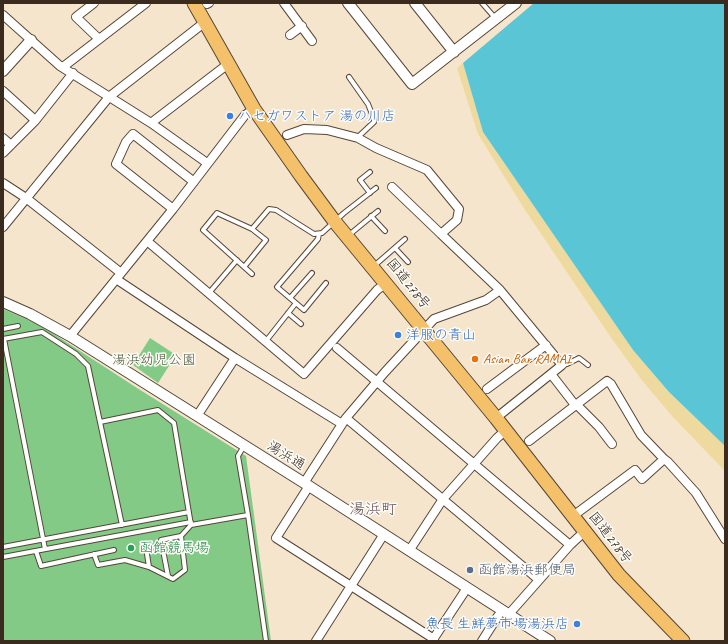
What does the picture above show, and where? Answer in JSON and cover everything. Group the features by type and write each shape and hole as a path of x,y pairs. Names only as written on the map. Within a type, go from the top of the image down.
{"highway":[{"name":"国道278号","path":"203,3 205,22 254,109 335,222 506,430 619,575 683,641"}],"street":[{"path":"94,3 76,17 99,39"},
{"path":"63,67 146,3"},
{"path":"284,3 312,41"},
{"path":"348,3 412,84 516,3"},
{"path":"415,3 454,52"},
{"path":"3,15 63,67 151,123 207,163"},
{"path":"3,227 109,97 205,22"},
{"path":"290,35 302,26"},
{"path":"3,71 31,40"},
{"path":"151,123 228,64"},
{"path":"3,153 35,120 73,73"},
{"path":"3,91 35,120"},
{"path":"70,336 173,209 245,115 254,109"},
{"path":"287,135 304,129 326,130 358,138 376,148 427,170 459,209 457,220 441,234"},
{"path":"173,209 116,164 126,142 133,134 194,182"},
{"path":"3,138 10,145"},
{"path":"3,183 26,198 119,276 235,358 344,421 443,499 539,580"},
{"path":"392,187 500,290 562,365 496,418"},
{"path":"147,241 304,374 377,290 386,283"},
{"path":"466,588 434,640 276,538 344,421 424,329 434,319 486,300 500,290"},
{"name":"湯浜通","path":"3,302 30,314 70,336 384,534 466,588 503,615 550,641"},
{"path":"487,389 546,345"},
{"path":"337,348 570,545"},
{"path":"197,416 235,358"},
{"path":"551,374 612,444"},
{"path":"529,441 607,380 641,434 696,493 725,539"},
{"path":"409,551 443,499 474,463 506,430"},
{"path":"572,516 635,470 642,479 664,459"},
{"path":"482,641 503,615 539,580 570,545 585,531"},
{"path":"326,641 317,639 384,534"}],"lane":[{"path":"482,3 496,19"},
{"path":"349,77 370,107 374,119 374,122 358,138"},
{"path":"370,172 360,180 370,193"},
{"path":"252,229 269,209 276,210 314,234 319,234 376,188"},
{"path":"347,236 378,211"},
{"path":"244,267 266,240 252,229 217,213 203,230 237,260 244,267 252,274"},
{"path":"372,216 385,231"},
{"path":"319,234 318,239 277,287 304,310 326,284"},
{"path":"373,267 405,239"},
{"path":"395,248 408,262"},
{"path":"209,293 237,260"},
{"path":"290,298 312,273"},
{"path":"266,341 296,303"},
{"path":"288,313 301,324"},
{"path":"3,329 18,326"},
{"path":"45,549 3,339 42,332 76,354 88,366 122,525"},
{"path":"562,365 579,358 588,365"},
{"path":"100,422 158,410 174,423 191,523 181,536 161,540 168,576"},
{"path":"244,446 238,456 266,641"},
{"path":"3,547 189,512"},
{"path":"3,557 191,523 248,515"},
{"path":"94,554 98,565 125,560 149,568 173,579 185,570 181,536"},
{"path":"36,551 41,566 114,550"},
{"path":"147,554 149,568"}],"green space":[{"name":"函館競馬場","path":"3,309 40,325 246,456 271,641 3,641"},
{"name":"湯浜幼児公園","path":"150,338 176,355 158,383 133,365"}],"sand":[{"path":"463,63 483,132 633,350 669,392 725,446 725,471 672,416 641,379 612,339 525,210 478,134 457,68"}],"water":[{"path":"534,3 725,3 725,446 669,392 633,350 483,132 463,63"}],"place":[{"name":"ハセガワストア 湯の川店","path":"230,116"},
{"name":"洋服の青山","path":"398,335"},
{"name":"Asian Bar RAMAI","path":"475,359"},
{"name":"函館競馬場","path":"131,548"},
{"name":"函館湯浜郵便局","path":"470,570"},
{"name":"魚長 生鮮夢市場湯浜店","path":"577,624"}],"district":[{"name":"湯浜町","path":"373,510"}]}
